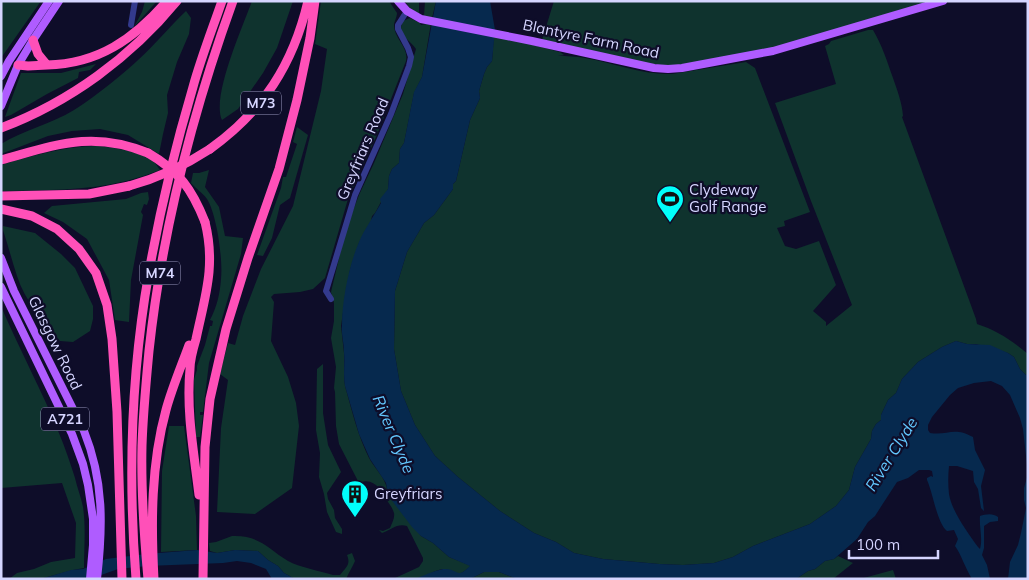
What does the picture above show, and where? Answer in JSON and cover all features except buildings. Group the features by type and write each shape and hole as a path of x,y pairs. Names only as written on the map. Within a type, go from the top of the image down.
{"highway":[{"path":"18,64 28,66 70,63 107,51 132,36 167,1"},
{"path":"110,66 146,32 174,1"},
{"path":"1,128 54,104 90,81 147,36 178,1"},
{"name":"M74","path":"136,579 132,444 143,314 149,273 160,213 181,128 222,1"},
{"name":"M74","path":"150,553 142,446 146,381 155,307 163,254 189,140 204,87 233,1"},
{"name":"M73","path":"3,196 89,194 129,186 156,178 210,149 241,124 271,88 296,44 308,1"},
{"name":"M74","path":"203,578 205,447 210,399 226,329 248,258 279,170 297,100 310,38 315,1"},
{"path":"32,40 38,54 47,64"},
{"name":"M74","path":"1,160 66,143 90,141 116,143 148,153 169,166 196,201 208,234 210,258 208,284 191,358 189,386 190,427 203,530"},
{"path":"3,209 32,216 57,229 79,249 96,273 107,305 112,339 117,412 122,577"},
{"name":"M74","path":"148,579 155,473 160,435 171,393 203,305"},
{"name":"M74","path":"150,566 154,579"}],"main road":[{"path":"1,76 49,1"},
{"path":"1,106 18,64 59,1"},
{"path":"398,1 407,11"},
{"name":"Blantyre Farm Road","path":"407,11 421,19 495,33 654,68 668,69 773,51 944,1"},
{"path":"1,84 10,66 18,64"},
{"name":"Glasgow Road","path":"1,258 14,291 89,444 96,468 100,493 101,520 96,558"},
{"name":"Glasgow Road","path":"1,287 72,434 83,464 91,504 96,558"},
{"name":"A721","path":"90,579 96,558"},
{"name":"A721","path":"96,558 97,579"}],"street":[{"path":"131,25 135,1"},
{"name":"Greyfriars Road","path":"331,299 326,291 355,195 391,114 409,66 411,57 398,29 398,25 407,11"}],"green space":[{"path":"1,1 41,1 1,58"},
{"path":"145,1 157,1 134,27 142,12"},
{"path":"252,1 293,1 277,48 263,73 238,109 222,120 220,109 224,79"},
{"path":"321,1 389,1 397,13 394,24 395,30 404,47 406,61 376,137 348,199 325,278 313,289 274,294 271,297 274,302 271,341 288,377 296,403 299,426 292,488 255,514 217,512 221,428 228,380 220,374 228,343 235,345 243,316 261,269 293,206 321,91 327,49 315,44"},
{"path":"405,1 419,1 419,15 409,7"},
{"path":"425,1 436,1 432,18 424,16"},
{"path":"554,1 932,1 811,38 764,50 673,66 651,64 542,40"},
{"path":"186,11 191,18 189,34 177,62 167,95 168,113 159,154 128,135 100,129 72,131 48,136 1,154 1,144 79,107 128,70"},
{"path":"410,18 421,25 431,23 422,77 414,93 404,143 400,149 399,163 392,169 389,176 388,189 359,243 350,270 341,326 344,378 358,432 369,458 382,477 387,489 421,536 433,543 449,557 471,566 461,573 443,569 417,579 393,579 419,567 423,558 407,526 397,526 382,533 379,530 383,531 390,528 394,517 393,510 376,485 369,481 359,483 339,444 334,388 336,367 331,338 334,321 334,303 331,292 346,229 403,94 416,49 402,34 401,30 403,21"},
{"path":"873,30 886,59 900,101 902,117 977,324 1004,336 1028,354 1028,375 1020,369 1014,357 1008,353 976,344 956,341 942,347 918,362 902,379 896,393 888,400 881,415 881,420 872,431 871,439 855,467 849,490 836,506 810,524 753,546 733,557 714,563 659,564 603,559 574,553 556,542 534,533 500,511 435,456 415,425 401,391 394,349 395,291 407,252 424,223 434,215 453,189 470,120 480,98 479,91 484,74 492,61 494,35 560,52 564,55 558,55 596,60 650,73 672,74 746,62 755,68 810,212 784,221 785,226 777,228 785,246 796,249 819,241 836,285 813,311 826,322 826,326 852,305 775,103 836,84 825,46 831,41"},
{"path":"96,64 90,70 79,72 78,78 5,117 21,73 61,73"},
{"path":"297,127 308,135 290,198 280,205 272,238 263,256 257,255 281,188 283,177 286,177 297,144 293,142"},
{"path":"97,146 136,153 150,159 160,170 126,181 96,187 1,191 1,165 60,150"},
{"path":"209,170 205,187 219,207 225,236 243,238 241,254 209,363 203,412 200,412 200,415 203,415 200,437 196,437 194,379 210,326 212,326 213,321 210,320 215,310 221,284 220,250 214,216 207,199 191,183 193,173"},
{"path":"148,192 149,199 147,205 144,204 141,212 143,215 131,280 129,322 115,320 109,280 87,239 63,222 44,213 52,206 126,199"},
{"path":"3,226 35,233 75,268 93,306 93,319 90,331 73,342 60,341 47,326 20,285"},
{"path":"1,306 68,455 83,507 85,530 84,568 40,579 9,579 17,573 51,562 75,558 76,523 62,483 1,488"},
{"path":"323,364 323,413 328,445 341,472 327,493 335,518 342,529 342,534 336,532 327,512 319,477 320,453 316,430 317,369"},
{"path":"169,426 184,426 196,516 197,550 161,552 162,471"},
{"path":"232,536 256,540 288,561 333,575 340,575 346,568 348,564 347,555 352,553 355,561 346,579 295,579 284,573 258,551 235,550 217,553 210,551 209,543"},
{"path":"838,556 853,563 833,579 796,579 815,569 825,561"},
{"path":"893,570 896,579 860,579"},
{"path":"484,572 499,572 517,579 470,579"}],"water":[{"name":"River Clyde","path":"436,1 490,1 495,30 492,61 484,74 479,91 480,98 470,120 453,189 434,215 424,223 407,252 395,291 394,349 401,391 415,425 435,456 500,511 534,533 556,542 574,553 603,559 659,564 714,563 733,557 753,546 810,524 836,506 849,490 855,467 871,439 872,431 881,420 881,415 888,400 896,393 902,379 918,362 942,347 956,341 967,344 990,345 1014,357 1020,369 1028,375 1028,474 1020,418 1010,395 1002,386 991,381 974,383 958,388 932,417 928,430 930,433 936,434 960,432 973,437 975,450 985,470 981,486 984,511 981,508 973,471 957,466 949,466 949,494 957,515 980,549 980,516 989,514 998,517 998,521 990,522 984,526 984,548 982,555 987,565 990,579 972,579 955,546 958,539 954,530 947,531 940,521 927,480 931,476 933,477 932,471 919,470 908,478 897,482 875,516 868,522 857,539 834,559 825,561 815,569 796,579 517,579 499,572 484,572 470,579 416,579 443,569 460,573 470,566 449,557 412,527 390,498 386,483 370,459 359,434 345,386 342,315 349,272 355,251 381,203 380,199 388,189 389,176 392,169 399,163 400,149 404,143 414,92 422,77"},
{"path":"1028,474 1028,579 1008,579 1010,562 1018,545 1026,508 1024,488"},
{"path":"197,550 217,553 235,550 258,551 284,573 295,579 272,579 266,569 251,563 237,561 118,569 90,579 41,579 71,570 83,569 106,559"}],"place":[{"name":"Clydeway Golf Range","path":"670,223"},
{"name":"Greyfriars","path":"355,518"}]}
